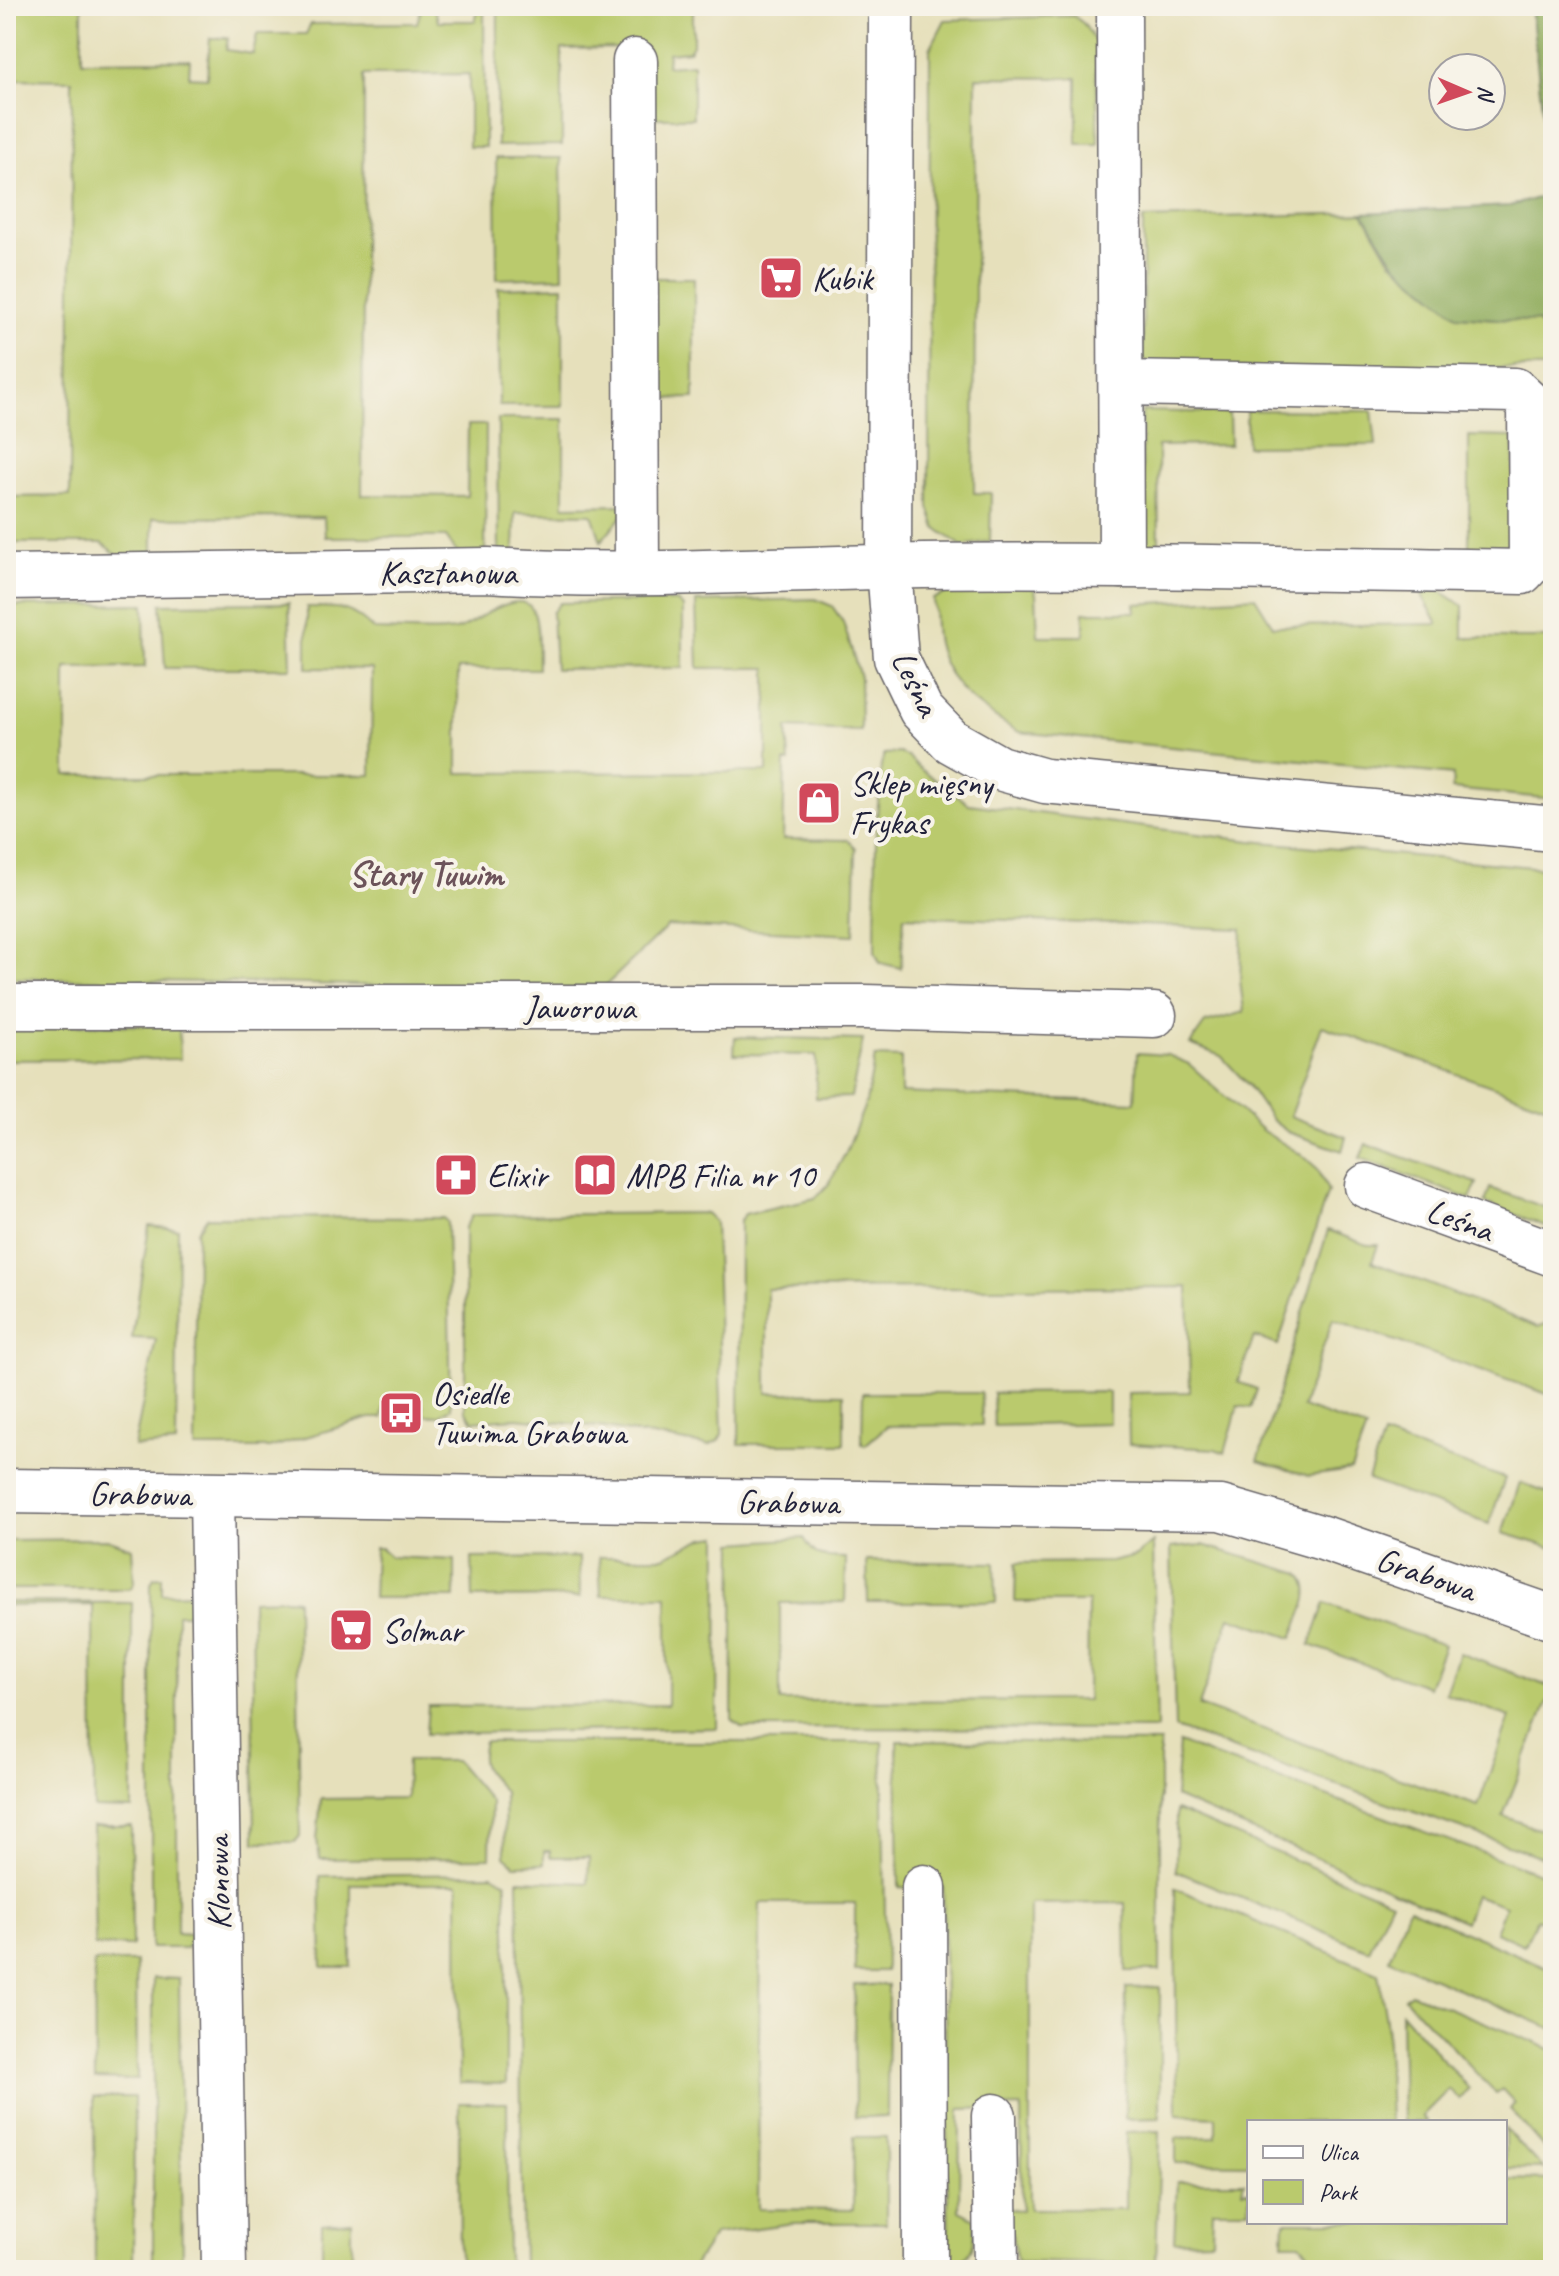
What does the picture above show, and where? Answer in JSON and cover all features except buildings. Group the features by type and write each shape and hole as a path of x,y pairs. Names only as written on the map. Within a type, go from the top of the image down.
{"street":[{"name":"Leśna","path":"891,6 889,567 896,658 921,710 951,741 999,768 1045,781 1553,829"},
{"path":"1119,6 1121,566"},
{"path":"635,61 637,572"},
{"name":"Kasztanowa","path":"6,577 488,570 564,575 889,567 1121,566 1522,572 1531,562 1530,404 1515,390 1121,383"},
{"name":"Jaworowa","path":"6,1007 865,1007 1154,1015"},
{"name":"Leśna","path":"1367,1186 1553,1254"},
{"name":"Grabowa","path":"6,1491 1221,1508 1326,1539 1553,1618"},
{"name":"Klonowa","path":"212,1495 224,2270"},
{"path":"924,1887 925,2270"},
{"path":"994,2116 996,2270"}],"green space":[{"path":"82,6 82,61 190,60 189,77 207,78 210,38 228,38 226,50 253,54 257,34 306,34 311,24 417,23 422,6 434,6 438,21 475,21 480,6 484,6 485,147 469,147 469,74 364,75 362,495 467,496 468,425 486,425 485,558 462,560 446,537 325,537 324,517 153,518 153,562 127,563 102,543 6,543 6,497 70,496 72,80 6,79 6,7"},
{"path":"498,6 693,6 693,45 689,51 668,53 667,66 693,64 693,118 652,118 620,48 562,49 562,145 497,146"},
{"path":"1531,6 1553,6 1553,340 1537,322 1458,316 1396,265 1363,213 1510,206 1551,194"},
{"path":"1074,16 1084,24 1096,43 1098,144 1077,144 1077,78 976,77 974,493 991,493 990,541 962,546 936,528 929,507 930,49 945,20"},
{"path":"496,158 561,158 563,277 497,279"},
{"path":"1363,213 1391,261 1458,316 1537,322 1553,340 1553,547 1546,540 1549,445 1544,368 1157,369 1143,359 1143,219"},
{"path":"653,278 694,278 694,398 652,399"},
{"path":"563,286 563,406 499,406 498,288"},
{"path":"1246,410 1372,411 1376,445 1247,446"},
{"path":"1142,411 1229,413 1230,445 1158,446 1159,551 1142,537"},
{"path":"498,419 564,419 564,506 623,505 622,516 601,541 592,514 515,513 514,560 499,559"},
{"path":"1469,436 1514,437 1514,540 1506,550 1469,550"},
{"path":"1030,580 1036,594 1038,636 1084,636 1084,612 1136,612 1135,604 1255,597 1273,626 1438,624 1414,580 1442,592 1463,606 1463,638 1553,638 1553,799 1452,789 1453,775 1019,732 979,706 949,673 937,643 933,599 966,583"},
{"path":"815,599 832,606 843,622 860,677 861,731 787,728 789,762 785,762 783,839 848,840 856,848 854,935 668,926 601,990 6,978 6,606 144,604 145,667 66,668 66,775 371,775 372,669 307,668 307,607 351,612 374,630 435,632 462,628 502,606 517,602 527,604 533,611 538,635 538,669 458,669 458,773 767,772 767,668 698,668 696,602"},
{"path":"677,601 683,607 683,668 555,669 552,613 560,603"},
{"path":"289,603 291,668 165,668 161,604"},
{"path":"884,754 908,756 918,767 969,804 1251,841 1553,869 1553,1108 1322,1026 1290,1116 1346,1137 1342,1151 1288,1132 1272,1120 1248,1085 1221,1056 1190,1044 1205,1023 1244,1012 1240,981 1242,929 904,916 901,968 880,963 875,952 876,831 881,765"},
{"path":"6,1024 179,1026 180,1059 6,1060"},
{"path":"735,1037 863,1040 851,1097 816,1098 816,1055 734,1054"},
{"path":"1137,1053 1168,1055 1189,1064 1263,1131 1302,1155 1318,1169 1328,1191 1278,1345 1254,1337 1238,1382 1257,1389 1251,1408 1238,1406 1225,1453 1215,1449 1129,1444 1128,1393 1190,1392 1188,1287 767,1289 767,1393 844,1394 844,1444 739,1444 740,1220 745,1214 815,1198 829,1184 866,1102 875,1057 901,1058 901,1093 1135,1102"},
{"path":"1366,1144 1477,1183 1470,1199 1360,1158"},
{"path":"1490,1188 1553,1210 1553,1229 1485,1203"},
{"path":"706,1213 715,1222 722,1434 718,1441 709,1446 600,1427 517,1418 473,1421 465,1410 465,1227 473,1215"},
{"path":"207,1217 443,1218 447,1222 451,1408 438,1416 423,1415 423,1405 384,1406 382,1418 370,1418 269,1448 195,1448 197,1231"},
{"path":"149,1226 178,1229 176,1444 134,1447 156,1339 132,1338"},
{"path":"1328,1230 1367,1245 1378,1245 1372,1262 1538,1327 1553,1321 1553,1396 1333,1319 1302,1407 1366,1429 1351,1470 1309,1476 1258,1461"},
{"path":"1109,1392 1109,1423 994,1426 993,1393"},
{"path":"863,1393 981,1393 982,1425 887,1426 865,1445 862,1444"},
{"path":"1383,1436 1505,1478 1489,1524 1368,1480"},
{"path":"1520,1483 1553,1495 1553,1548 1503,1533"},
{"path":"718,1536 717,1728 426,1734 428,1706 667,1705 667,1596 601,1596 599,1557 664,1557 704,1538"},
{"path":"804,1538 821,1556 846,1558 845,1602 780,1603 780,1701 1087,1700 1088,1602 1015,1602 1016,1563 1111,1562 1136,1556 1153,1542 1157,1729 742,1728 732,1719 734,1543"},
{"path":"107,1539 132,1548 134,1583 130,1589 6,1589 6,1540"},
{"path":"1203,1545 1300,1574 1305,1581 1307,1596 1292,1638 1230,1617 1199,1706 1478,1806 1510,1717 1445,1693 1459,1653 1553,1688 1553,1699 1548,1700 1503,1816 1549,1833 1542,1857 1175,1728 1171,1548"},
{"path":"375,1548 381,1548 391,1557 455,1560 455,1598 373,1598"},
{"path":"579,1557 580,1597 473,1598 472,1558"},
{"path":"867,1561 995,1563 996,1602 868,1602"},
{"path":"162,1577 162,1594 193,1593 194,1614 177,1614 177,1933 191,1934 187,1948 151,1948 151,1584 154,1578"},
{"path":"252,1600 297,1600 300,1836 295,1842 255,1842"},
{"path":"6,1602 132,1603 132,1809 94,1808 93,1605 6,1606"},
{"path":"1325,1603 1444,1645 1428,1687 1310,1645"},
{"path":"897,1741 1160,1743 1160,1971 1126,1971 1125,1903 1030,1904 1030,2209 1125,2209 1126,2132 1160,2131 1156,2264 1017,2262 1007,2209 1022,2210 1021,2107 960,2109 959,2211 975,2219 975,2237 966,2256 961,2260 949,2258 943,1887 899,1888"},
{"path":"484,1742 882,1742 886,1971 855,1971 855,1903 760,1903 758,2209 853,2210 854,2137 886,2137 886,2223 794,2223 715,2234 691,2270 523,2270 518,1880 588,1883 589,1857 550,1857 550,1851 544,1851 544,1864 515,1865 505,1856 504,1791 483,1764"},
{"path":"1179,1743 1553,1878 1553,1926 1537,1919 1524,1945 1495,1932 1505,1906 1475,1895 1465,1922 1175,1797"},
{"path":"407,1761 456,1761 491,1802 490,1858 320,1859 317,1840 321,1799 406,1798"},
{"path":"1176,1810 1392,1901 1369,1950 1176,1871"},
{"path":"93,1826 131,1826 132,1946 95,1946"},
{"path":"493,1874 506,1882 506,2084 459,2083 458,1884 351,1884 351,1967 322,1967 320,1876"},
{"path":"1175,1888 1378,1973 1386,2020 1390,2120 1247,2120 1247,2164 1176,2163 1176,2138 1216,2137 1216,2117 1177,2115"},
{"path":"1409,1908 1553,1970 1553,2029 1389,1959"},
{"path":"94,1962 136,1962 137,2080 95,2079"},
{"path":"153,1978 179,1979 182,2270 153,2270"},
{"path":"854,1985 888,1985 887,2117 855,2117"},
{"path":"1160,1987 1160,2118 1125,2119 1126,1988"},
{"path":"1411,1993 1553,2050 1553,2158 1510,2109 1515,2103 1502,2089 1496,2094 1405,1998"},
{"path":"1401,2012 1469,2089 1459,2099 1449,2089 1422,2116 1425,2120 1403,2120"},
{"path":"94,2097 134,2097 133,2270 95,2270"},
{"path":"459,2103 507,2103 508,2270 460,2270"},
{"path":"1507,2131 1543,2169 1507,2168"},
{"path":"1507,2179 1553,2180 1553,2269 1319,2265 1300,2243 1283,2243 1284,2224 1507,2224"},
{"path":"1177,2182 1244,2182 1242,2191 1247,2191 1247,2210 1213,2210 1212,2240 1174,2241"},
{"path":"352,2222 352,2270 322,2270 322,2224"}],"place":[{"name":"Kubik","path":"781,278"},
{"name":"Sklep mięsny Frykas","path":"819,803"},
{"name":"Elixir","path":"456,1175"},
{"name":"MPB Filia nr 10","path":"595,1175"},
{"name":"Osiedle Tuwima Grabowa","path":"401,1413"},
{"name":"Solmar","path":"351,1630"}],"district":[{"name":"Stary Tuwim","path":"426,874"}]}
